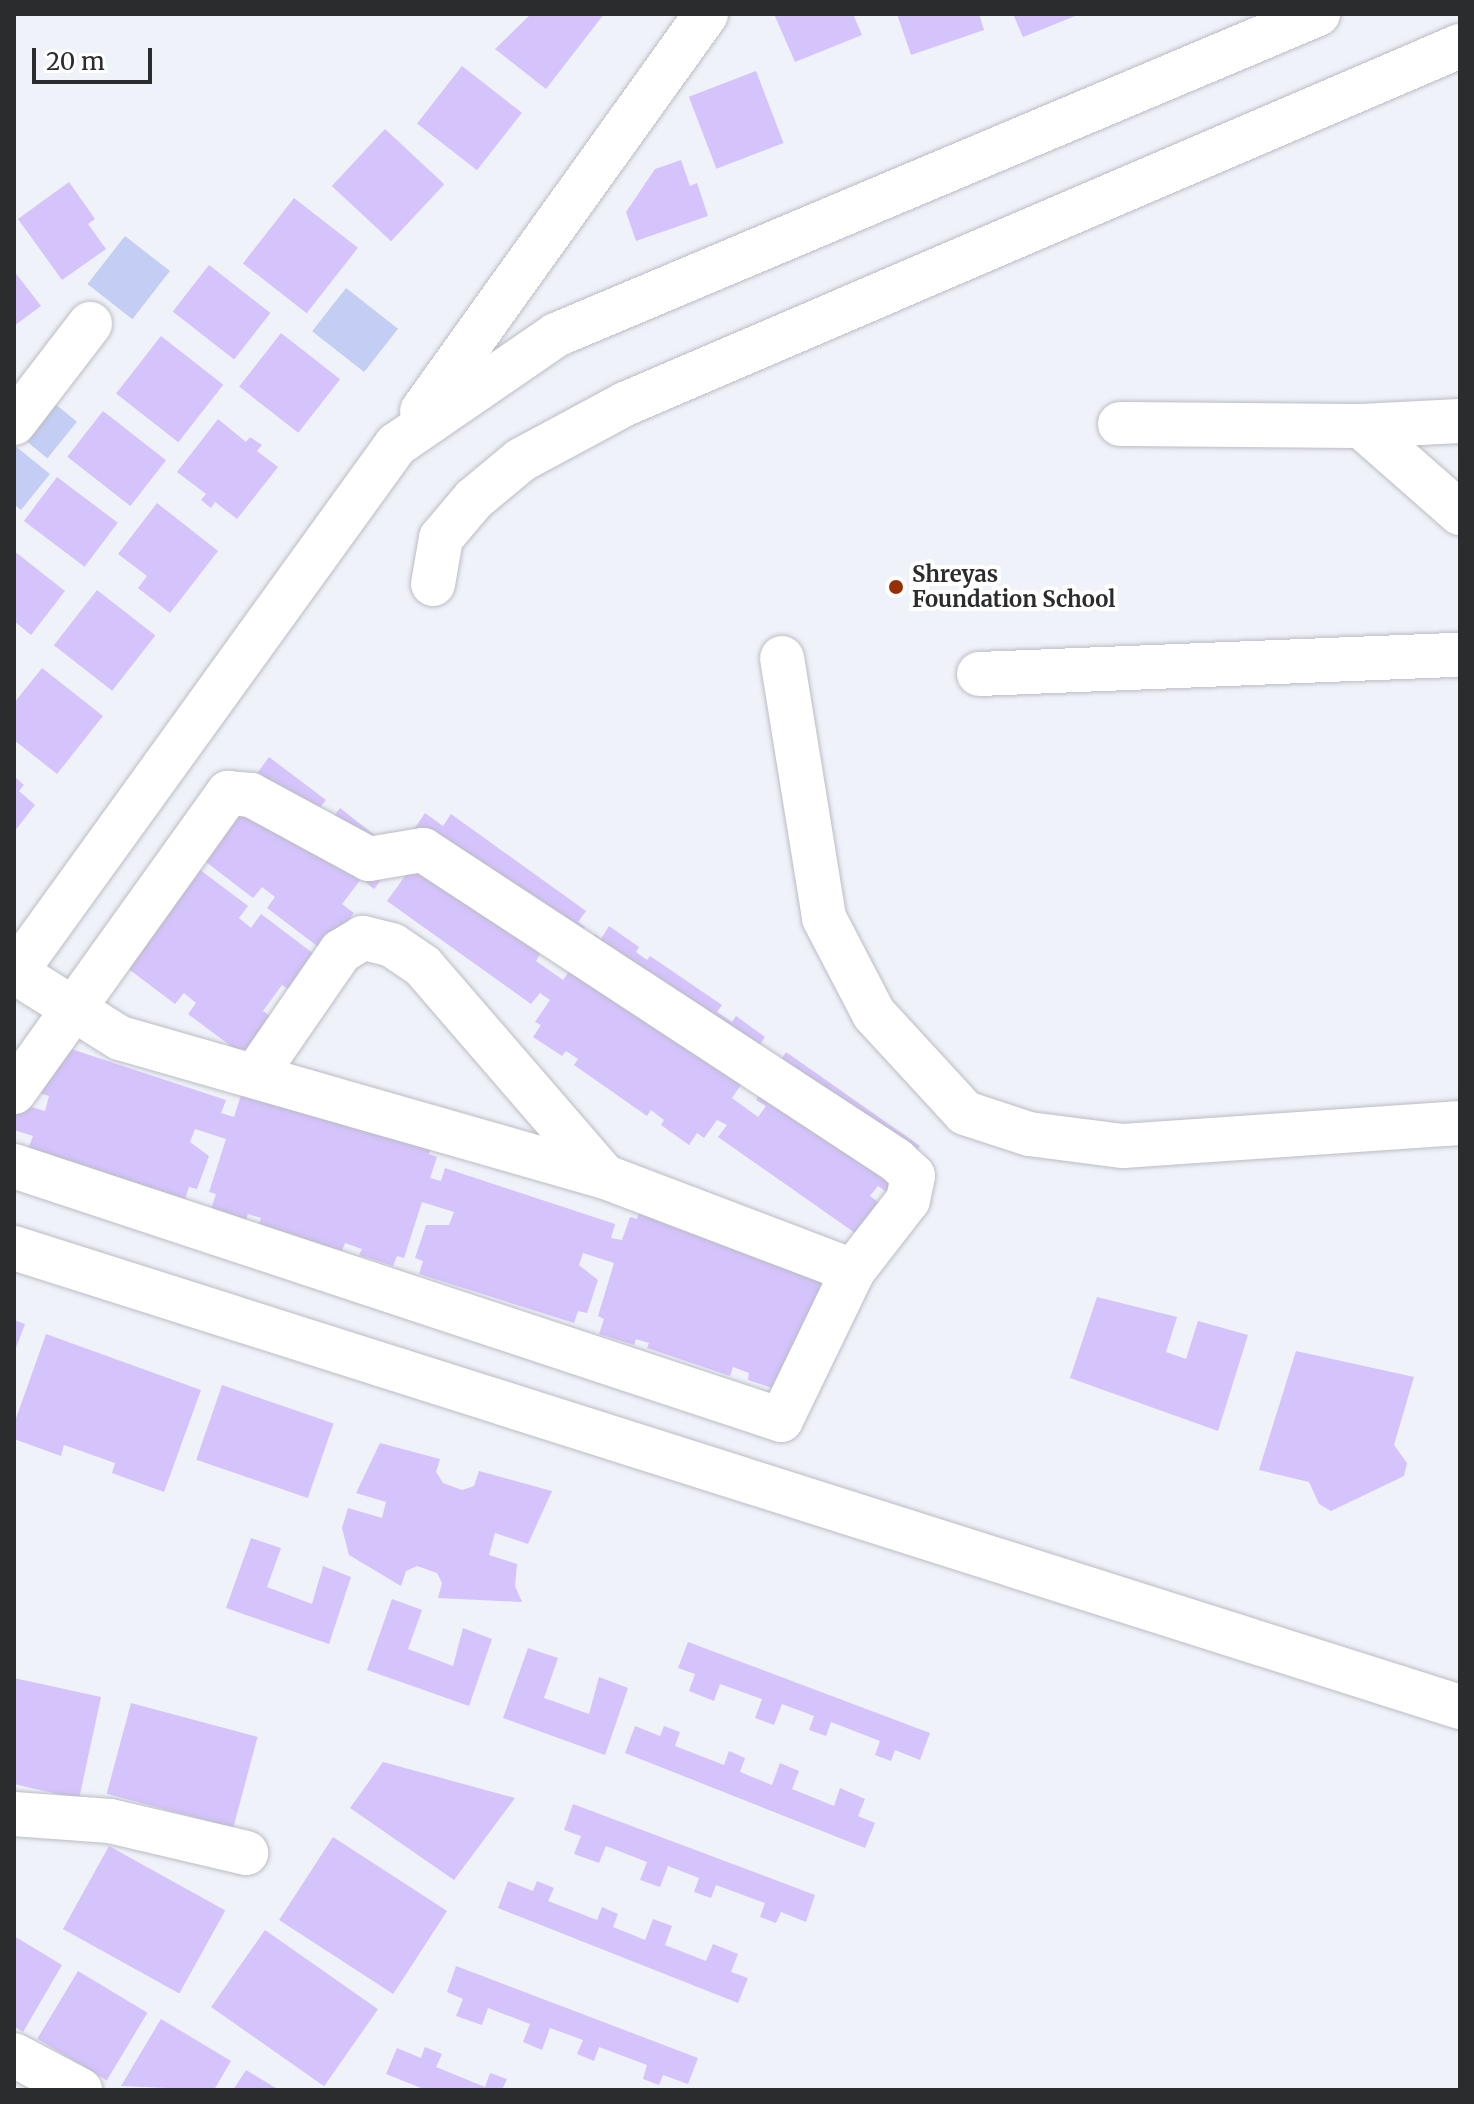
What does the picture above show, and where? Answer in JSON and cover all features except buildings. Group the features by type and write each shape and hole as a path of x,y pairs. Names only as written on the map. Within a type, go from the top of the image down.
{"street":[{"path":"706,14 501,307 28,927 14,973 120,1038 256,1074 605,1177 853,1271"},
{"path":"396,445 533,348 1318,14"},
{"path":"433,584 441,538 474,499 521,460 625,404 1460,46"},
{"path":"501,307 533,348"},
{"path":"14,423 90,324"},
{"path":"1120,424 1361,426 1460,421"},
{"path":"1361,426 1460,513"},
{"path":"979,674 1460,655"},
{"path":"782,658 824,918 874,1014 922,1073 965,1113 1029,1134 1123,1146 1460,1123"},
{"path":"14,1092 70,1008 228,793 251,795 369,859 423,850 913,1176 908,1200 853,1271 781,1420 759,1485"},
{"path":"256,1074 341,951 363,938 392,945 423,966 605,1177"},
{"path":"14,1166 781,1420"},
{"path":"14,1248 1460,1707"},
{"path":"14,1814 110,1821 246,1853"},
{"path":"14,2055 80,2090"}],"shaded area":[{"path":"125,236 170,271 132,319 87,284"},
{"path":"346,288 398,329 364,372 312,331"},
{"path":"49,399 77,422 47,458 19,436"},
{"path":"14,445 50,474 21,510 14,504"}],"place":[{"name":"Shreyas Foundation School","path":"896,587"}]}
